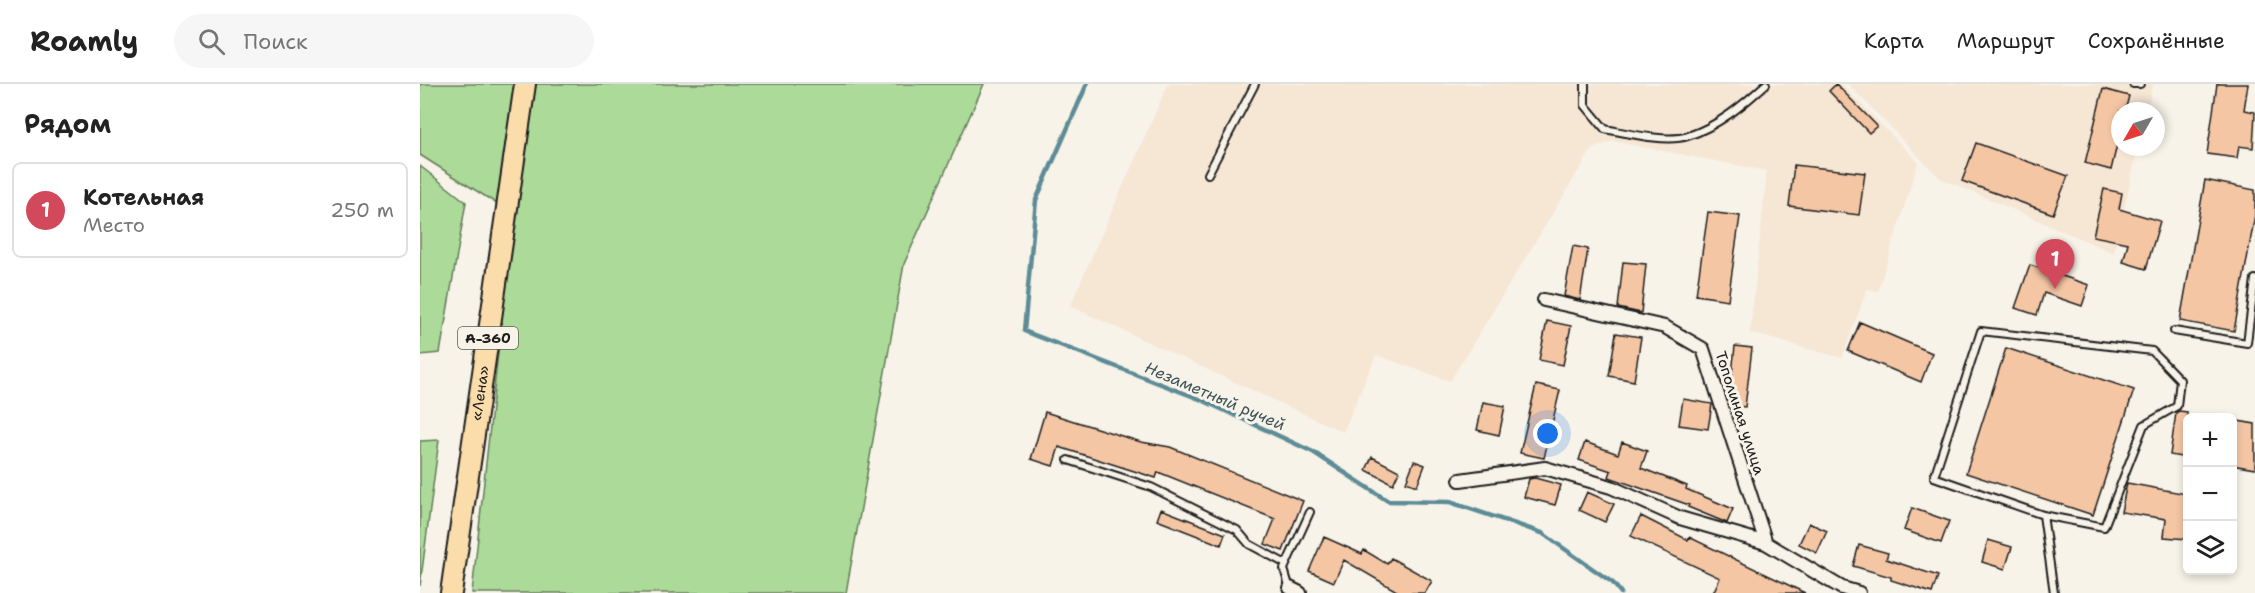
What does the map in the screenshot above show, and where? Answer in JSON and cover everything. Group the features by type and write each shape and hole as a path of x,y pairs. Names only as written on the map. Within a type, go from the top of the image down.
{"highway":[{"name":"«Лена»","path":"451,593 525,84"}],"street":[{"name":"Тополиная улица","path":"1544,300 1665,327 1703,349 1766,543"},
{"path":"1460,480 1545,468 1611,487 1680,518 1766,543 1839,590 1858,593"}],"lane":[{"path":"1208,174 1255,84"},
{"path":"1585,84 1585,105 1605,129 1646,136 1687,136 1738,110 1766,84"},
{"path":"2133,84 2140,84"},
{"path":"2174,331 2247,343 2255,279"},
{"path":"1981,331 2152,351 2180,380 2177,406 2144,425 2104,527 2043,515 1934,477 1981,331"},
{"path":"1068,460 1151,487 1237,530 1249,543 1286,564"},
{"path":"1292,591 1284,569 1310,512"},
{"path":"2043,515 2054,593"}],"shaded area":[{"path":"1168,84 1841,84 1918,162 1878,291 1867,289 1842,358 1750,333 1767,171 1612,141 1592,149 1450,381 1376,355 1343,432 1070,306"},
{"path":"1848,84 2153,84 2149,102 2111,102 2111,156 2136,156 2114,253 1940,178"}],"green space":[{"path":"420,84 984,84 904,264 846,593 472,593 513,214 420,155"},
{"path":"420,166 466,202 440,353 420,355"},
{"path":"439,440 420,586 420,441"}],"building":[{"path":"1836,84 1877,126 1869,133 1829,91"},
{"path":"2217,84 2248,84 2244,110 2255,112 2253,148 2239,146 2237,158 2207,154"},
{"path":"2103,89 2129,96 2127,102 2111,102 2111,156 2114,156 2111,170 2085,163"},
{"path":"1976,143 2068,176 2053,214 1962,181"},
{"path":"1794,165 1865,173 1859,215 1789,206"},
{"path":"2205,180 2255,190 2255,215 2234,331 2180,321"},
{"path":"2104,189 2122,193 2119,209 2160,221 2146,269 2123,262 2128,243 2093,236"},
{"path":"1708,212 1740,216 1728,300 1696,295"},
{"path":"1573,246 1588,249 1580,300 1564,296"},
{"path":"1623,262 1646,264 1641,313 1618,308"},
{"path":"2030,265 2089,285 2082,306 2044,293 2037,315 2015,308"},
{"path":"1547,321 1571,326 1563,365 1539,360"},
{"path":"1860,322 1932,353 1921,382 1848,351"},
{"path":"1616,333 1641,337 1634,381 1609,376"},
{"path":"1735,346 1752,348 1745,407 1730,405 1729,402"},
{"path":"2006,348 2134,390 2093,515 1966,473"},
{"path":"1536,385 1560,390 1544,458 1520,453"},
{"path":"1683,399 1712,404 1708,429 1679,425"},
{"path":"1483,402 1505,406 1499,435 1477,430"},
{"path":"1045,412 1141,442 1170,447 1303,501 1283,551 1265,544 1275,519 1158,472 1156,478 1059,447 1053,466 1031,459"},
{"path":"2187,412 2183,413 2183,457 2170,455 2176,413"},
{"path":"2237,421 2255,424 2255,469 2237,466"},
{"path":"1585,442 1618,454 1622,442 1647,451 1641,468 1687,486 1686,489 1733,509 1727,523 1688,507 1689,505 1609,477 1611,471 1579,460"},
{"path":"1372,457 1399,471 1393,484 1366,470"},
{"path":"1414,461 1425,465 1417,486 1406,482"},
{"path":"1535,478 1561,485 1555,505 1524,497 1529,479"},
{"path":"2127,483 2183,493 2183,539 2164,537 2166,519 2121,512"},
{"path":"1587,492 1614,504 1605,522 1579,510"},
{"path":"1912,508 1949,521 1941,543 1904,530"},
{"path":"1161,509 1225,534 1221,545 1157,520"},
{"path":"1641,516 1805,593 1713,593 1720,578 1631,536"},
{"path":"1809,523 1827,531 1817,553 1799,544"},
{"path":"1324,537 1362,554 1364,550 1387,564 1391,558 1432,581 1425,593 1400,593 1344,560 1334,582 1309,571"},
{"path":"1988,540 2012,547 2005,569 1982,562"},
{"path":"1859,545 1888,553 1886,559 1938,576 1932,593 1891,580 1891,577 1853,566"}],"waterway":[{"name":"Незаметный ручей","path":"1087,84 1036,200 1024,331 1202,400 1313,452 1388,501 1450,502 1542,533 1613,583 1621,593"}],"place":[{"name":"Котельная","path":"2055,289"}]}
